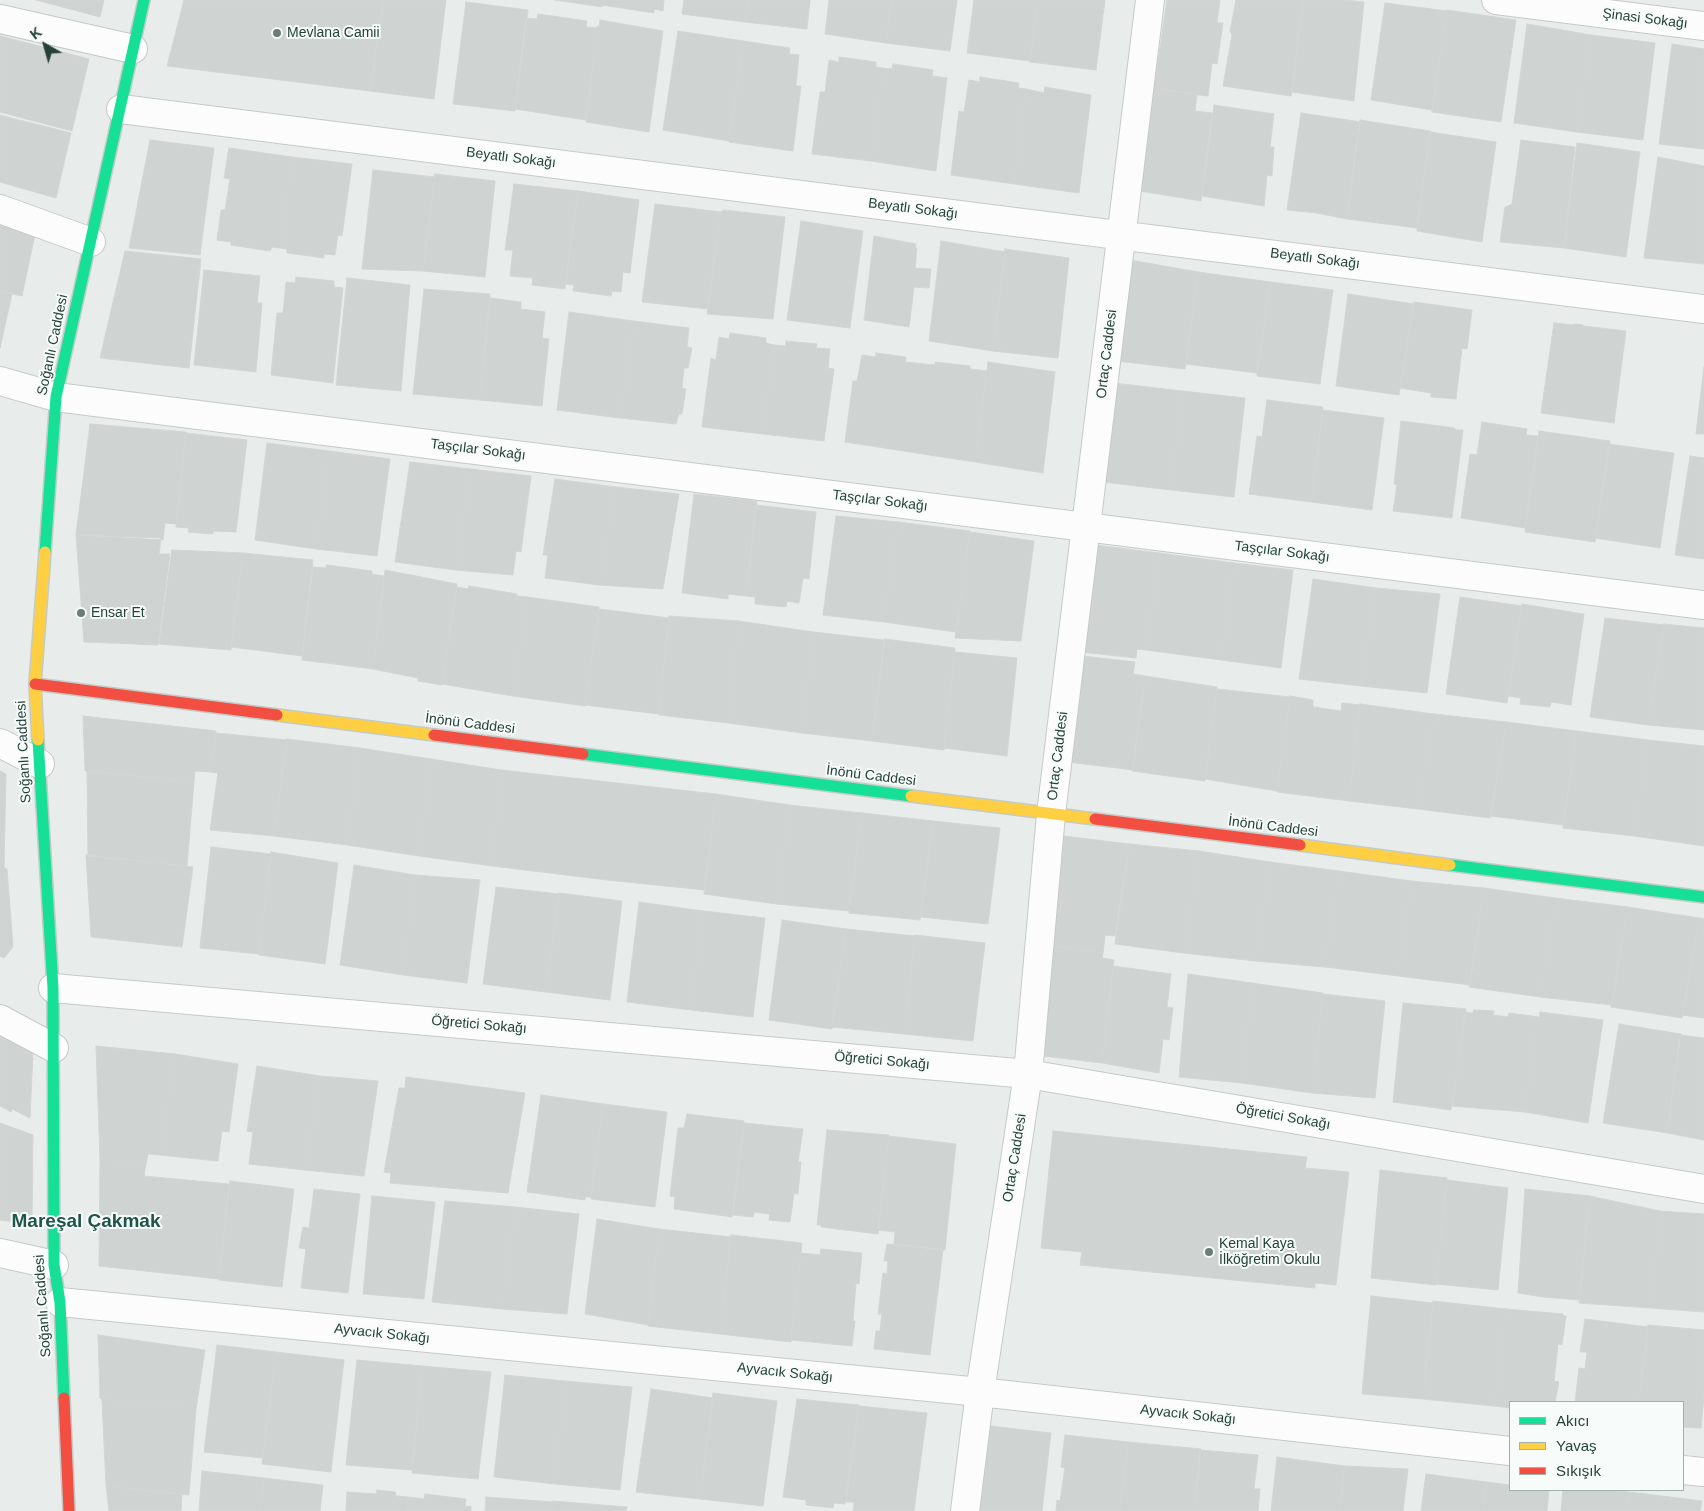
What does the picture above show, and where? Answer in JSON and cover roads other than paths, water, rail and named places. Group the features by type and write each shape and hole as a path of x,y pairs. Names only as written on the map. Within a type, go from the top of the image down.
{"street":[{"name":"Soğanlı Caddesi","path":"69,1511 60,1302 54,1265 53,988 35,684 56,397 122,109 144,0"},
{"name":"Ortaç Caddesi","path":"965,1511 980,1392 1028,1074 1051,814 1150,0"},
{"name":"Şinasi Sokağı","path":"1496,0 1704,26"},
{"path":"0,20 133,49"},
{"name":"Beyatlı Sokağı","path":"122,109 1704,309"},
{"path":"0,209 91,242"},
{"name":"Taşçılar Sokağı","path":"0,381 56,397 1704,605"},
{"name":"İnönü Caddesi","path":"35,684 1704,897"},
{"path":"0,743 40,764"},
{"name":"Öğretici Sokağı","path":"53,988 1028,1074 1704,1189"},
{"path":"0,1019 54,1048"},
{"path":"0,1253 54,1265"},
{"name":"Ayvacık Sokağı","path":"60,1302 980,1392 1509,1451"},
{"path":"1684,1470 1704,1472"}],"place":[{"name":"Mevlana Camii","path":"277,33"},
{"name":"Ensar Et","path":"81,613"},
{"name":"Kemal Kaya İlköğretim Okulu","path":"1209,1252"}],"district":[{"name":"Mareşal Çakmak","path":"86,1222"}]}
